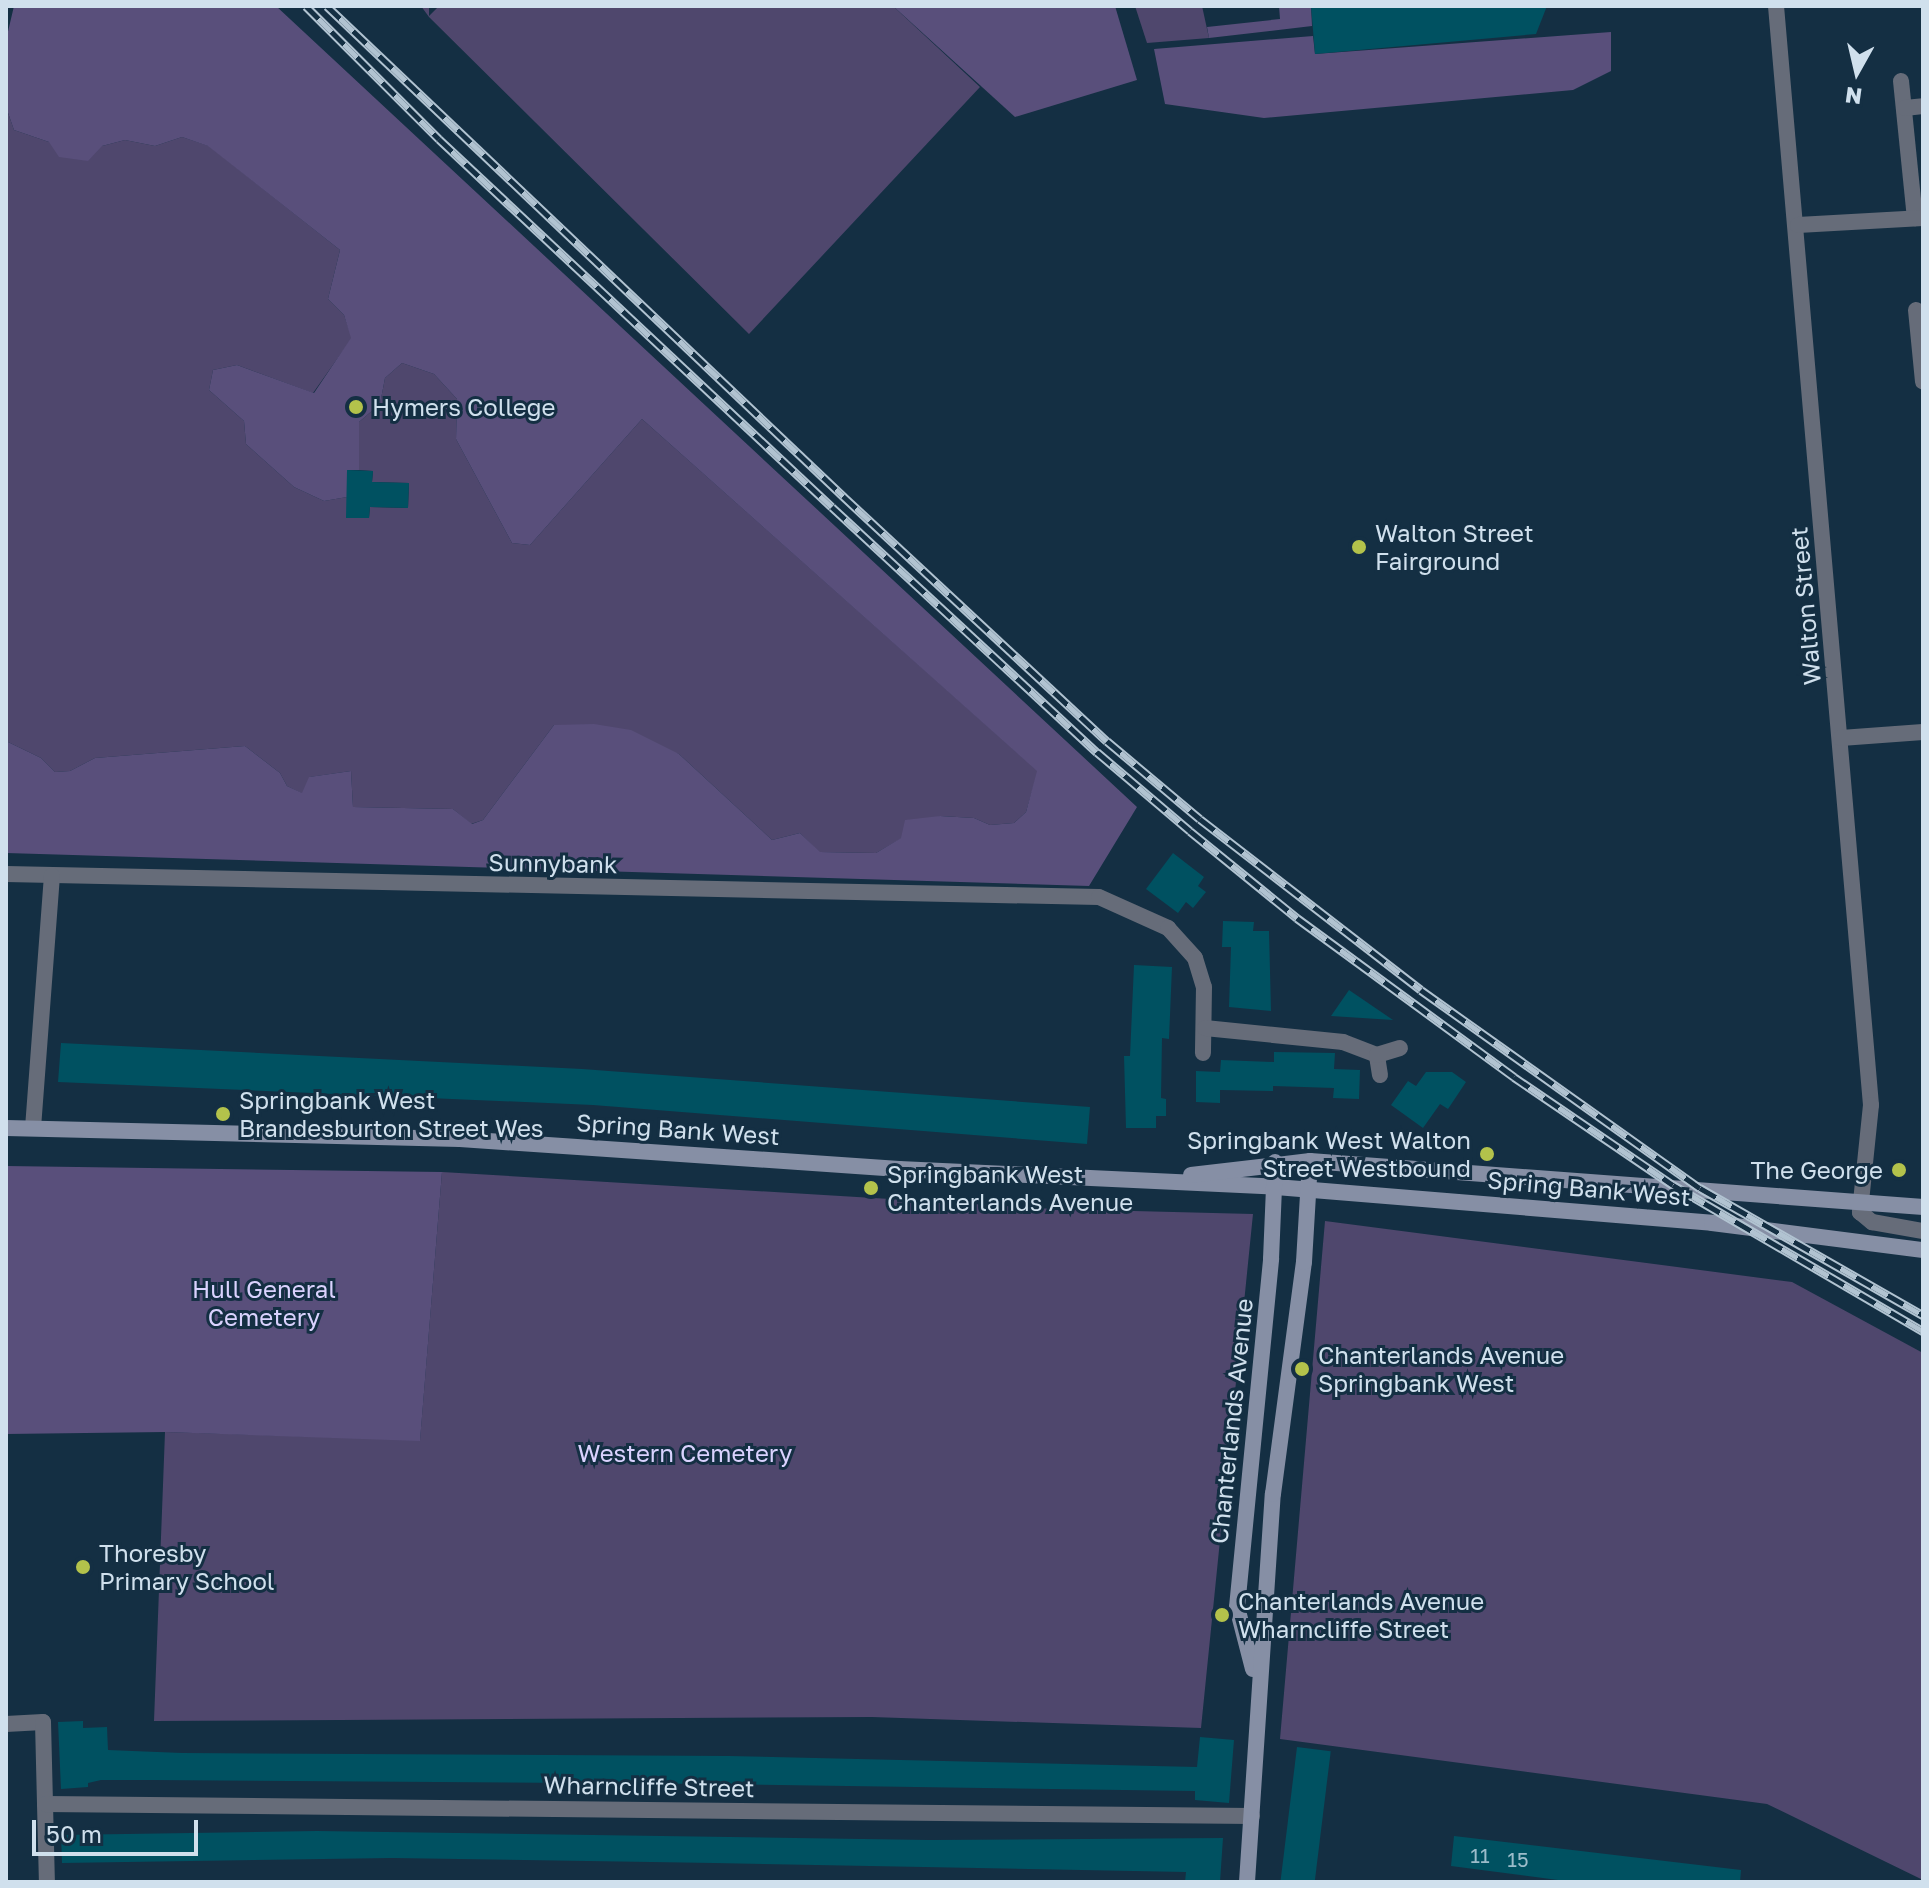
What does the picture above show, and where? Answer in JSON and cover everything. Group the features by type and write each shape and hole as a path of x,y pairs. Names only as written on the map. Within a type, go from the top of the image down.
{"street":[{"name":"Walton Street","path":"1776,6 1798,225 1871,1105 1859,1202"},
{"path":"1798,225 1919,218 1901,81"},
{"path":"1905,108 1923,106"},
{"path":"1916,310 1922,371"},
{"path":"1841,738 1923,732"},
{"name":"Sunnybank","path":"6,874 1099,897 1168,928 1195,958 1204,987 1205,1028"},
{"path":"33,1128 52,876"},
{"path":"1203,1053 1205,1028 1343,1042 1377,1055 1400,1048"},
{"path":"1377,1055 1380,1075"},
{"name":"Spring Bank West","path":"6,1128 460,1139 1276,1187 1712,1223 1923,1250"},
{"name":"Spring Bank West","path":"1154,1180 1275,1162 1310,1161 1923,1207"},
{"name":"Chanterlands Avenue","path":"1247,1882 1256,1682 1273,1494 1304,1262 1310,1161"},
{"name":"Chanterlands Avenue","path":"1256,1682 1237,1607 1276,1187 1275,1162"},
{"path":"1859,1202 1860,1212 1872,1222 1923,1231"},
{"path":"6,1724 43,1722 47,1882"},
{"name":"Wharncliffe Street","path":"45,1804 1252,1816"}],"green space":[{"path":"14,6 276,6 1137,807 1089,886 6,853 6,741 41,758 55,772 70,771 95,758 245,746 280,773 287,786 302,793 309,777 351,771 353,807 453,809 472,824 483,820 554,725 594,724 631,730 679,754 772,840 800,833 820,852 876,853 901,838 905,820 940,816 974,818 990,825 1014,823 1026,812 1037,771 642,419 530,545 512,543 456,439 457,399 434,374 402,363 385,378 380,404 359,422 359,470 347,470 347,497 324,501 294,487 246,444 244,421 209,390 213,370 237,365 314,393 351,338 344,315 328,299 340,250 208,146 182,137 155,146 125,140 102,146 88,161 59,157 49,142 14,130 6,107 6,40"},
{"path":"421,6 429,6 429,16 439,6 893,6 980,87 749,334 429,17"},
{"path":"893,6 1115,6 1137,80 1015,117"},
{"path":"1135,6 1202,6 1209,38 1147,43"},
{"path":"1279,6 1311,6 1312,26 1209,38 1207,27 1280,19"},
{"path":"1611,32 1611,71 1573,90 1264,118 1165,104 1154,49 1313,36 1315,54"},
{"path":"6,107 14,130 49,142 102,146 125,140 155,146 182,137 209,146 340,250 328,299 344,315 352,338 313,393 237,365 213,370 209,390 244,421 246,444 294,487 324,501 347,497 347,518 369,518 370,507 408,508 409,483 372,482 373,471 359,470 359,422 380,404 385,378 402,363 434,374 457,399 456,439 512,543 530,545 642,419 1038,771 1026,812 1014,823 990,825 974,818 940,816 876,853 819,852 800,833 772,840 679,754 554,725 483,820 471,824 453,809 353,807 351,771 310,777 303,794 287,786 280,773 245,746 95,758 70,771 55,772 41,758 6,741"},
{"name":"Hull General Cemetery","path":"6,1166 442,1172 420,1441 165,1432 6,1434"},
{"name":"Western Cemetery","path":"442,1172 1054,1209 1253,1214 1201,1728 872,1717 154,1721 165,1432 420,1440"},
{"path":"1325,1221 1792,1282 1923,1353 1923,1880 1767,1804 1280,1739"}],"building":[{"path":"1311,6 1547,6 1536,34 1315,54"},
{"path":"347,470 373,471 372,482 409,483 408,508 370,507 369,518 346,518"},
{"path":"1173,853 1204,877 1198,886 1206,892 1193,908 1186,902 1178,913 1146,889"},
{"path":"1223,921 1254,922 1253,931 1269,931 1271,1011 1229,1007 1231,947 1222,947"},
{"path":"1134,965 1172,967 1169,1039 1162,1038 1161,1098 1166,1099 1166,1116 1156,1116 1156,1128 1126,1128 1124,1056 1130,1056"},
{"path":"1349,990 1393,1020 1331,1016"},
{"path":"61,1043 582,1069 1090,1107 1087,1144 593,1105 58,1082"},
{"path":"1274,1052 1335,1053 1334,1069 1360,1070 1359,1099 1333,1098 1334,1088 1273,1086 1273,1091 1220,1090 1220,1103 1196,1102 1196,1071 1220,1072 1221,1060 1274,1062"},
{"path":"1426,1072 1452,1072 1466,1082 1448,1109 1440,1104 1423,1128 1391,1105 1408,1081 1416,1086"},
{"path":"83,1721 83,1728 107,1727 108,1750 182,1753 728,1756 1197,1767 1200,1737 1234,1740 1229,1803 1195,1800 1195,1791 714,1784 101,1780 88,1783 88,1787 61,1789 58,1722"},
{"path":"1297,1747 1331,1751 1315,1882 1280,1882"},
{"path":"317,1831 929,1840 1223,1838 1220,1882 1185,1882 1186,1872 714,1863 392,1858 62,1863 61,1835"},
{"path":"1454,1836 1741,1870 1740,1882 1573,1882 1451,1866"}],"railway":[{"path":"306,6 439,139 832,507 1097,752 1190,831 1297,918 1514,1077 1673,1185 1923,1331"},
{"path":"327,6 843,496 1107,741 1200,819 1421,990 1700,1188 1923,1315"}],"place":[{"name":"Hymers College","path":"356,407"},
{"name":"Walton Street Fairground","path":"1359,547"},
{"name":"Springbank West Brandesburton Street Wes","path":"223,1114"},
{"name":"Springbank West Walton Street Westbound","path":"1487,1154"},
{"name":"The George","path":"1899,1170"},
{"name":"Springbank West Chanterlands Avenue","path":"871,1188"},
{"name":"Chanterlands Avenue Springbank West","path":"1302,1369"},
{"name":"Thoresby Primary School","path":"83,1567"},
{"name":"Chanterlands Avenue Wharncliffe Street","path":"1222,1615"}]}
